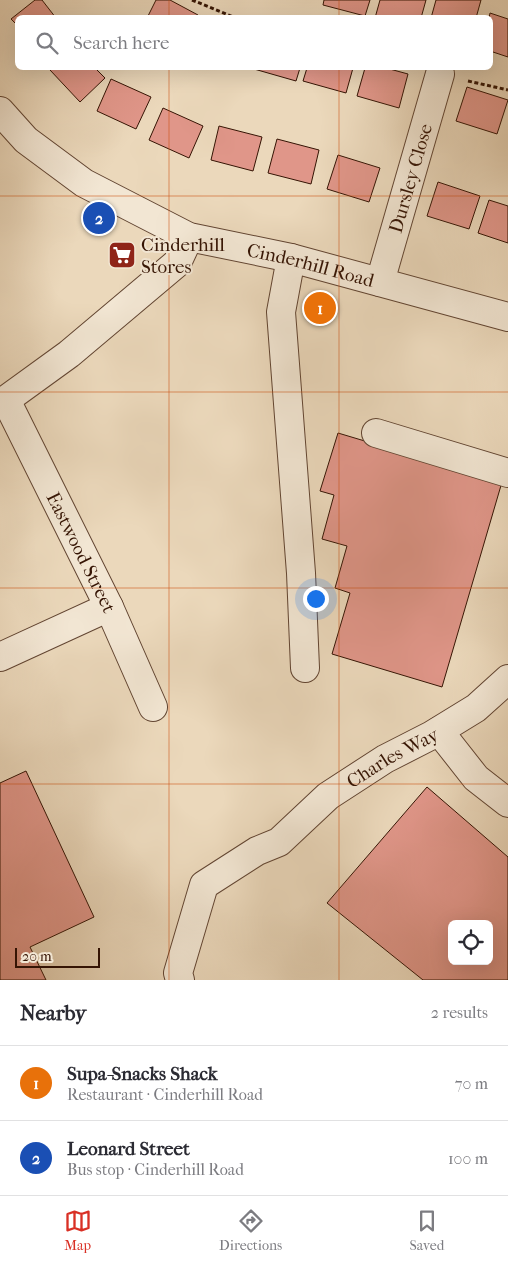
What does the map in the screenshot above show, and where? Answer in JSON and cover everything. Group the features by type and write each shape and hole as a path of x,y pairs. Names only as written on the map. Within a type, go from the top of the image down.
{"street":[{"name":"Dursley Close","path":"380,282 440,74"},
{"name":"Cinderhill Road","path":"0,112 26,140 84,183 190,237 291,258 508,317"},
{"path":"3,402 69,354 178,263 190,237"},
{"path":"291,258 281,312 301,574 306,668"},
{"name":"Eastwood Street","path":"3,402 109,607 153,707"},
{"path":"376,433 508,473"},
{"path":"0,657 109,607"},
{"name":"Charles Way","path":"180,980 178,974 204,885 258,851 279,842 328,796 385,759 439,731 476,708 508,679"},
{"path":"439,731 476,778 508,803"}],"path":[{"path":"192,0 229,15"}],"building":[{"path":"35,0 42,0 54,15 16,15"},
{"path":"156,0 170,0 198,15 148,15"},
{"path":"324,0 370,0 365,15 323,5"},
{"path":"380,0 426,0 422,15 376,15"},
{"path":"436,0 481,0 477,15 432,15"},
{"path":"490,13 508,19 508,57 493,52 493,15 490,15"},
{"path":"50,70 97,70 105,78 80,102"},
{"path":"258,70 299,70 296,81"},
{"path":"306,70 352,70 346,93 303,81"},
{"path":"364,70 393,70 408,74 399,108 357,96"},
{"path":"111,79 151,97 136,129 97,111"},
{"path":"467,87 508,100 497,134 456,121"},
{"path":"163,108 203,126 189,158 149,140"},
{"path":"219,126 262,137 253,171 211,160"},
{"path":"277,139 319,150 311,184 268,173"},
{"path":"338,155 380,168 369,202 327,189"},
{"path":"438,182 480,196 469,229 427,216"},
{"path":"489,200 508,206 508,243 478,233"},
{"path":"312,295 332,301 327,319 310,315"},
{"path":"338,433 502,482 442,687 332,654 350,593 335,588 347,546 322,539 334,495 320,491"},
{"path":"26,771 94,917 30,947 46,980 0,980 0,783"},
{"path":"427,787 508,857 508,980 423,980 327,903"}],"place":[{"name":"Leonard Street","path":"99,218"},
{"name":"Cinderhill Stores","path":"122,255"},
{"name":"Supa-Snacks Shack","path":"320,308"}]}
